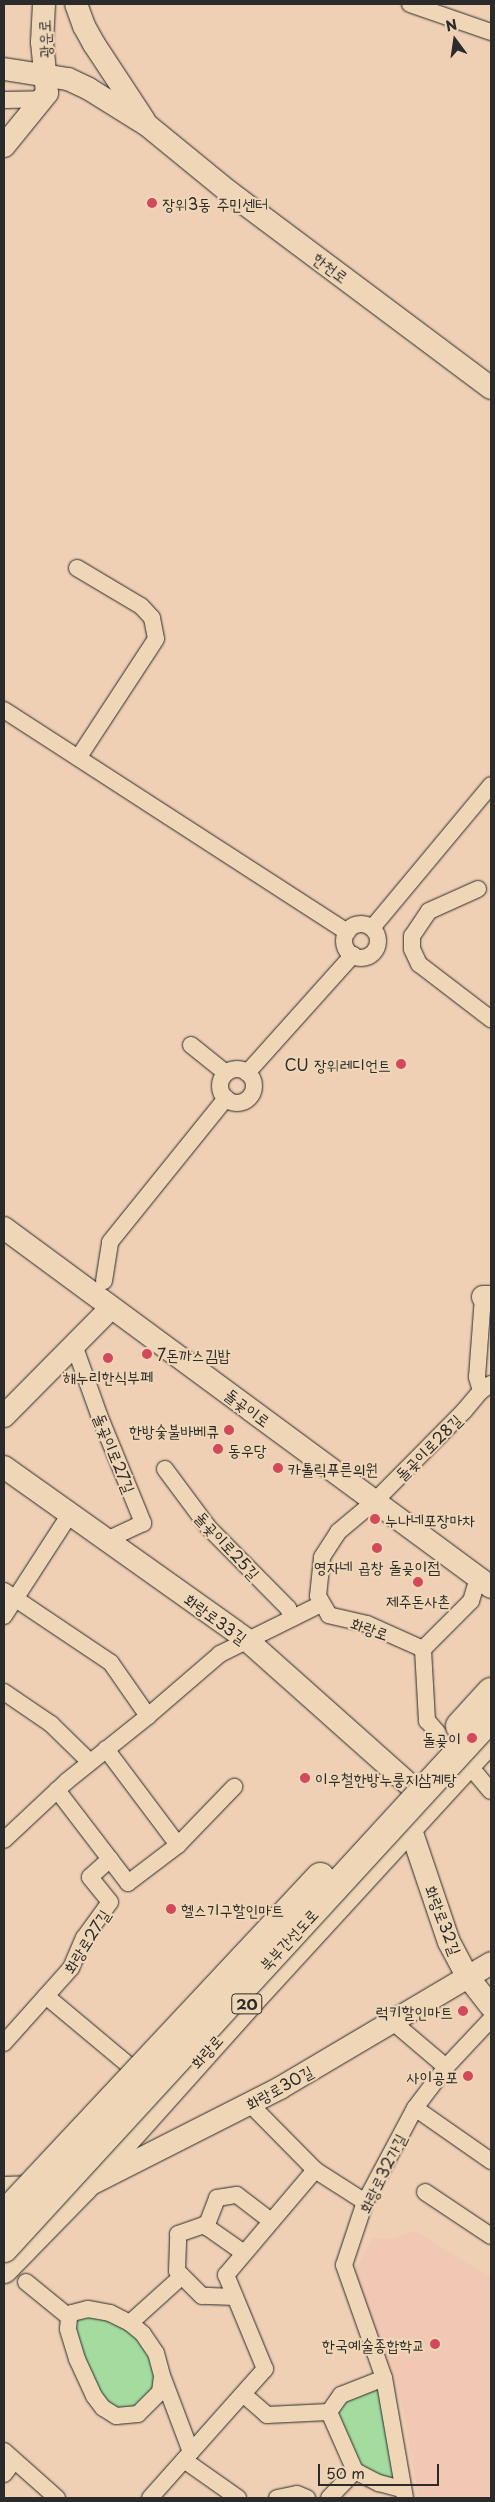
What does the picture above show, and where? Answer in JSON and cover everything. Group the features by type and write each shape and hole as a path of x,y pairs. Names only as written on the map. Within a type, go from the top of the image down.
{"highway":[{"name":"북부간선도로","path":"7,2222 491,1692"},
{"name":"북부간선도로","path":"4,2248 491,1717"}],"main road":[{"name":"화랑로","path":"15,2276 34,2238 75,2196 250,2000 410,1827 459,1756 491,1702"},
{"name":"화랑로","path":"7,2222 48,2184 413,1788 459,1756 491,1739"}],"street":[{"name":"광운로","path":"44,4 42,42 48,86 44,99"},
{"path":"76,4 84,26 94,44 147,125"},
{"path":"410,4 491,32"},
{"path":"4,69 68,79 89,89 147,125"},
{"path":"4,100 44,99"},
{"path":"4,146 44,99"},
{"name":"한천로","path":"147,125 229,192 491,388"},
{"path":"77,568 141,606 152,618 156,639 78,758"},
{"path":"4,710 347,932"},
{"path":"372,928 491,785"},
{"path":"478,889 429,911 412,936 412,949 419,964 491,1020"},
{"path":"361,924 372,928 378,937 373,953 364,957 353,955 345,942 347,932 356,925 361,924"},
{"path":"247,1073 353,955"},
{"path":"191,1045 226,1073"},
{"path":"236,1069 247,1073 251,1077 253,1088 248,1098 239,1102 226,1098 220,1087 222,1077 226,1073 236,1069"},
{"path":"104,1281 110,1242 226,1098"},
{"name":"돌곶이로","path":"4,1228 485,1582"},
{"name":"돌곶이로28길","path":"375,1501 486,1387 477,1377 487,1297"},
{"path":"4,1416 111,1308"},
{"name":"돌곶이로27길","path":"74,1345 98,1415 143,1523 107,1540"},
{"name":"화랑로33길","path":"4,1467 248,1640 413,1788"},
{"name":"돌곶이로25길","path":"165,1469 208,1527 288,1608 292,1618"},
{"path":"4,1838 57,1790 220,1654 321,1604 318,1596 322,1557 338,1532 375,1501"},
{"path":"4,1616 9,1595 70,1514"},
{"path":"485,1582 471,1600 423,1648 427,1721 491,1791"},
{"path":"9,1595 111,1663 148,1716"},
{"name":"화랑로","path":"321,1604 328,1615 367,1624 423,1648"},
{"path":"4,1692 51,1724 90,1762"},
{"path":"106,1749 178,1845"},
{"path":"57,1790 128,1883 178,1845 234,1787"},
{"name":"화랑로32길","path":"410,1827 450,1942 468,1977 491,2006"},
{"name":"화랑로27길","path":"4,2043 72,1968 84,1938 110,1902 90,1877 110,1858"},
{"name":"화랑로30길","path":"75,2196 250,2104 491,1963"},
{"path":"46,1996 144,2079"},
{"name":"화랑로32가길","path":"403,2494 384,2378 344,2265 365,2202 415,2108 446,2067 491,2019"},
{"path":"393,2022 446,2067"},
{"path":"250,2104 315,2170 365,2202"},
{"path":"415,2108 491,2161"},
{"path":"150,2498 265,2369 226,2275 315,2170"},
{"path":"4,2185 48,2184 46,2202 75,2196"},
{"path":"425,2192 491,2236"},
{"path":"206,2227 217,2198 237,2195 271,2221"},
{"path":"7,2222 33,2216 34,2238"},
{"path":"235,2297 202,2296 177,2271 178,2234 204,2225 244,2254"},
{"path":"15,2276 69,2317"},
{"path":"130,2323 182,2276"},
{"path":"162,2376 160,2392 144,2409 132,2417 116,2416 103,2408 90,2389 77,2359 68,2329 69,2317 72,2313 88,2309 110,2313 130,2323 152,2346 159,2360 162,2376 188,2456 238,2498"},
{"path":"329,2412 340,2395 384,2378"},
{"path":"242,2394 267,2414 329,2412"},
{"path":"329,2412 354,2471 403,2494"},
{"path":"4,2474 9,2456 57,2498"},
{"path":"328,2498 354,2471"},
{"path":"277,2498 296,2494 307,2498"}],"shaded area":[{"name":"한국예술종합학교","path":"416,2231 491,2278 491,2498 419,2498 403,2409 354,2271 373,2238 392,2239"}],"green space":[{"path":"88,2309 148,2341 161,2385 144,2409 116,2416 88,2380 72,2313"},
{"path":"384,2378 402,2489 355,2471 329,2412 341,2395"}],"place":[{"name":"장위3동 주민센터","path":"152,203"},
{"name":"CU 장위레디언트","path":"401,1064"},
{"name":"7돈까스김밥","path":"147,1354"},
{"name":"해누리한식부페","path":"108,1358"},
{"name":"한방숯불바베큐","path":"229,1430"},
{"name":"동우당","path":"218,1449"},
{"name":"카톨릭푸른의원","path":"278,1468"},
{"name":"누나네포장마차","path":"375,1519"},
{"name":"영자네 곱창 돌곶이점","path":"377,1548"},
{"name":"제주돈사촌","path":"418,1582"},
{"name":"돌곶이","path":"472,1738"},
{"name":"이우철한방누룽지삼계탕","path":"305,1778"},
{"name":"헬스기구할인마트","path":"171,1909"},
{"name":"럭키할인마트","path":"463,2011"},
{"name":"사이공포","path":"468,2076"},
{"name":"한국예술종합학교","path":"435,2344"}]}
